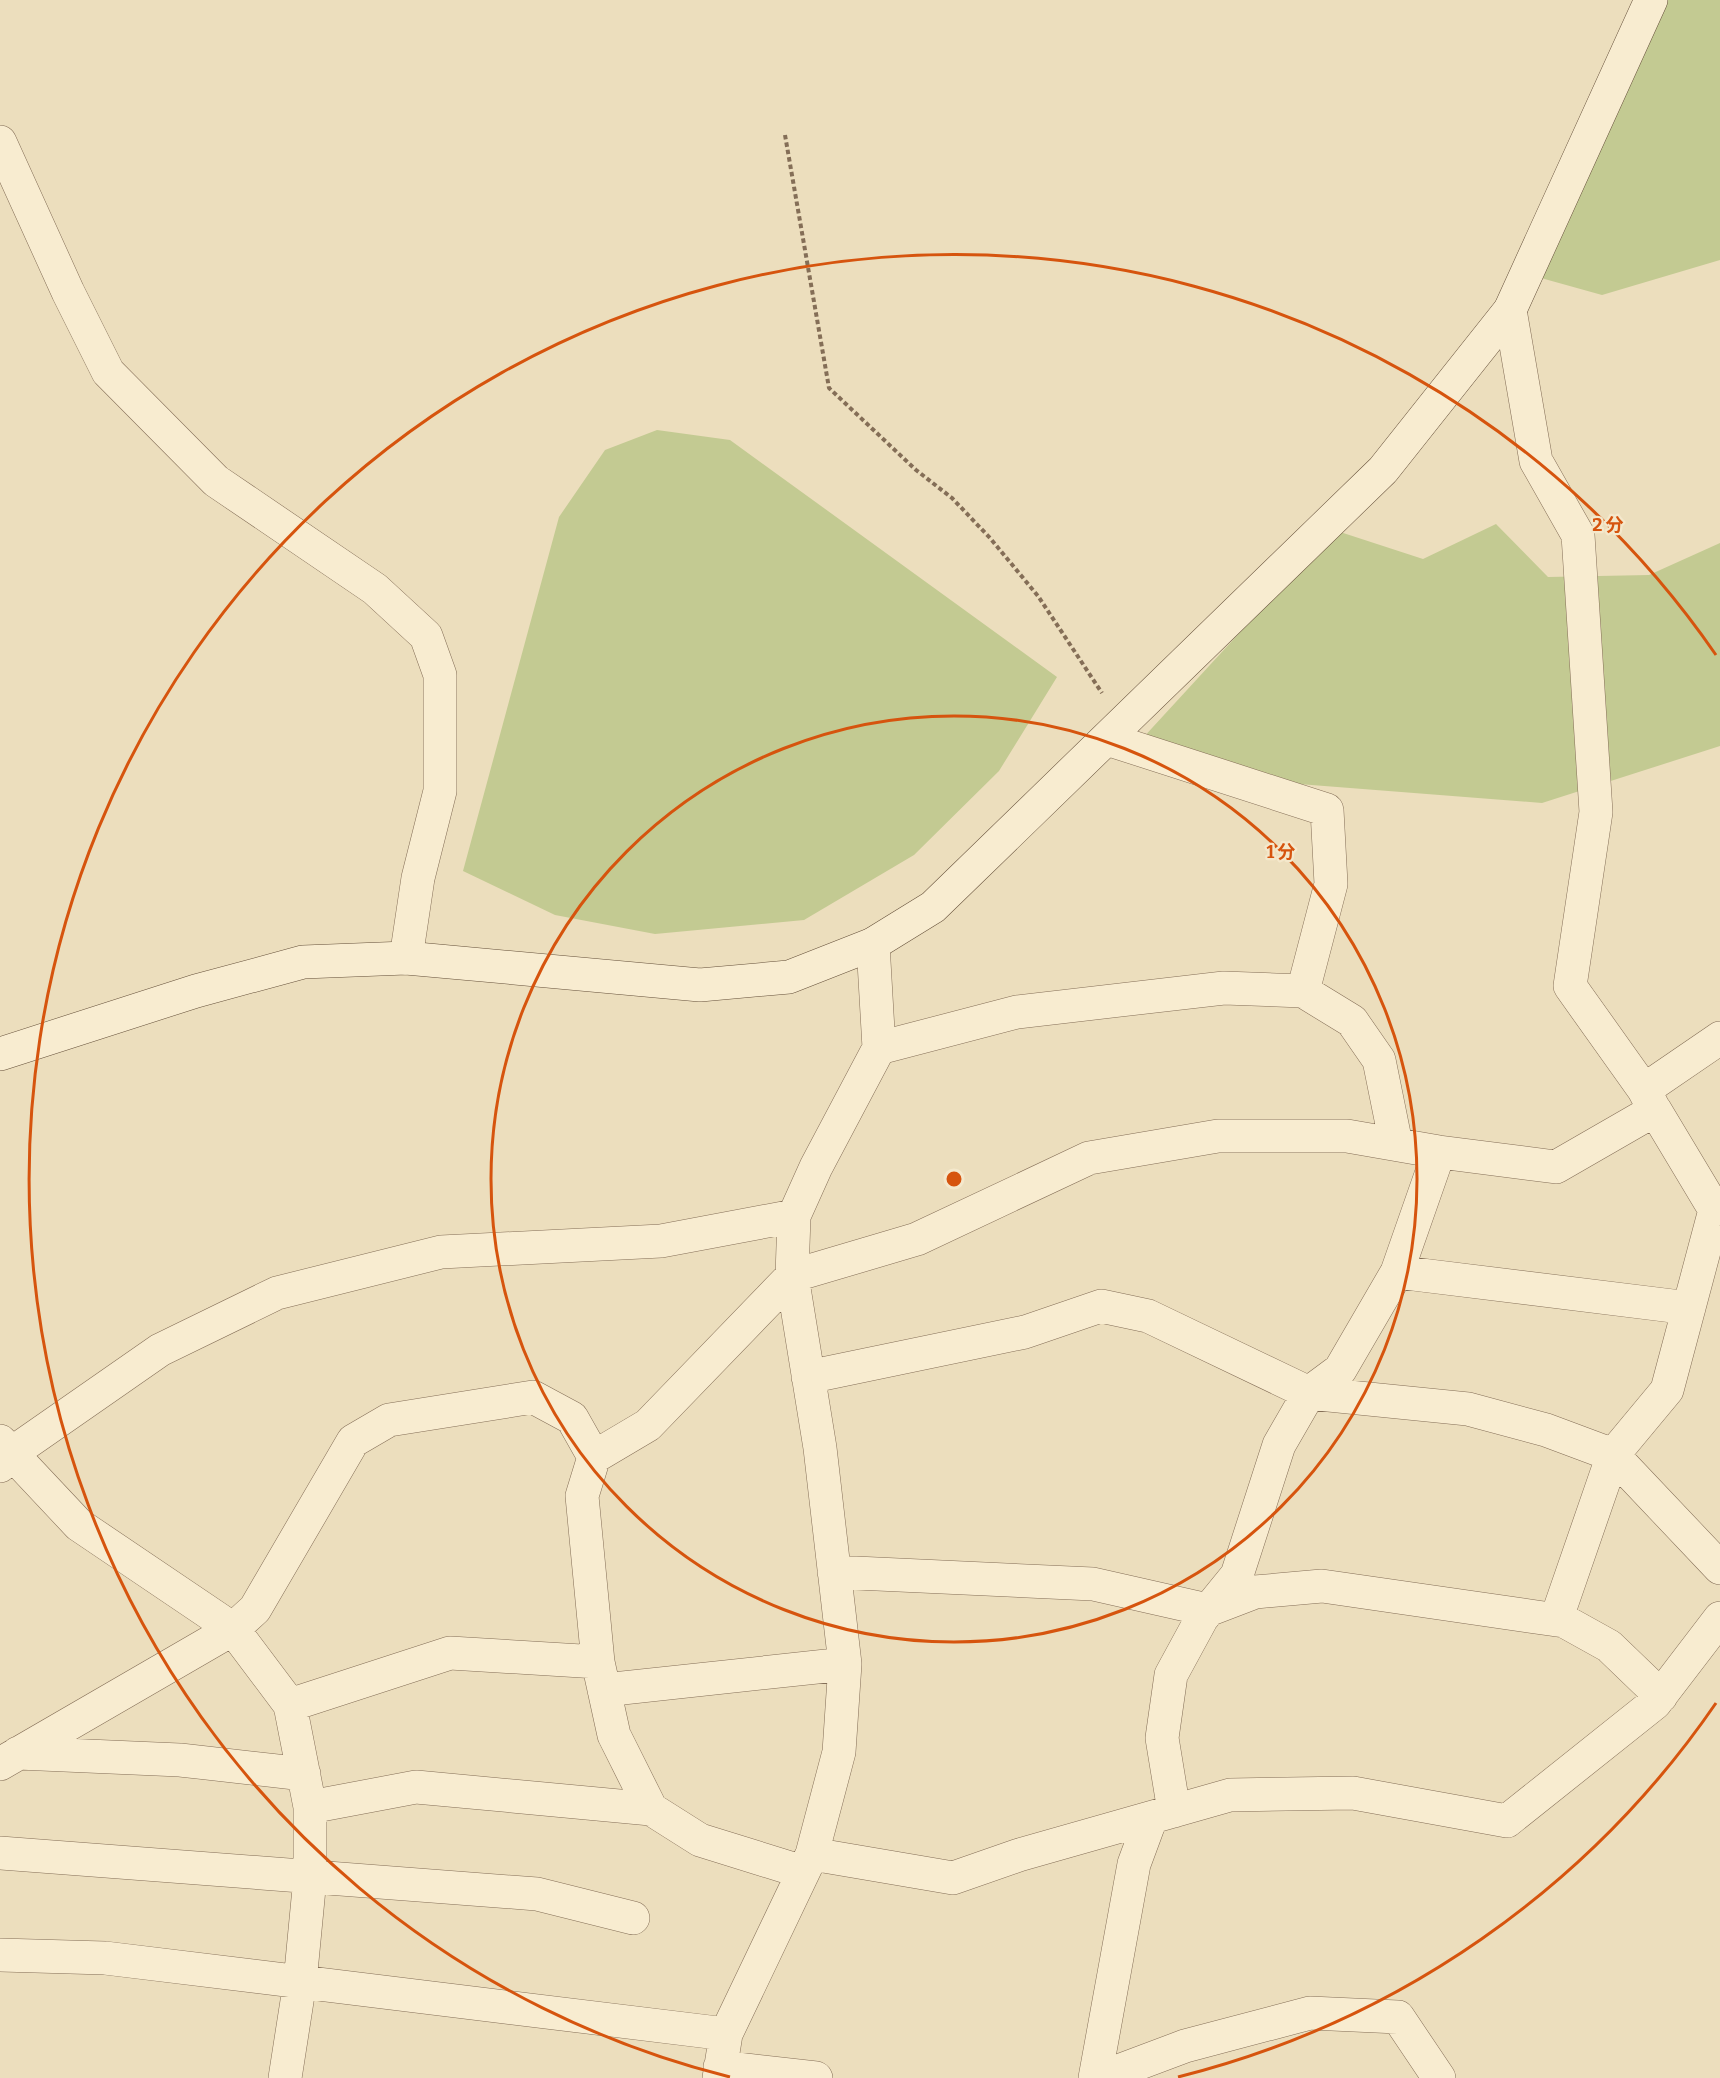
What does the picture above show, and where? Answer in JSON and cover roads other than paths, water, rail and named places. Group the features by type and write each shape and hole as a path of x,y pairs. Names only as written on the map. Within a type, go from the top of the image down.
{"street":[{"path":"0,1054 196,991 303,962 406,958 700,985 789,977 873,944 933,907 1383,470 1510,309 1651,0"},
{"path":"0,142 68,292 108,372 216,481 375,589 426,636 440,675 440,791 418,878 406,958"},
{"path":"1510,309 1536,461 1578,535 1596,812 1570,986 1649,1100 1718,1208 1709,1280 1689,1308 1667,1390 1614,1455 1556,1620"},
{"path":"1115,731 1327,810 1331,884 1302,991"},
{"path":"816,2078 720,2073 726,2034 807,1863 839,1752 845,1664 808,1377 792,1276 794,1216 816,1167 879,1048 873,944"},
{"path":"879,1048 1017,1012 1224,988 1302,991 1352,1021 1379,1060 1396,1144"},
{"path":"651,1809 614,1735 601,1676 582,1496 594,1457 648,1425 792,1276 917,1239 1089,1158 1218,1137 1347,1136 1439,1152 1556,1167 1649,1100 1720,1038"},
{"path":"1095,2078 1134,1864 1163,1814 1162,1738 1171,1675 1208,1610 1237,1575 1279,1445 1310,1393 1340,1370 1397,1272 1439,1152"},
{"path":"285,2078 300,1982 310,1878 310,1806 290,1705 233,1629 79,1525 4,1453 160,1350 277,1293 441,1252 661,1241 794,1216"},
{"path":"1397,1272 1689,1308"},
{"path":"808,1377 1025,1332 1101,1306 1148,1316 1310,1393 1468,1409 1546,1430 1614,1455 1720,1568"},
{"path":"9,1759 233,1629 255,1609 353,1441 389,1420 533,1396 573,1418 594,1457"},
{"path":"834,1572 1093,1584 1208,1610 1255,1592 1322,1586 1564,1621 1610,1646 1661,1696"},
{"path":"310,1806 416,1787 651,1809 700,1840 807,1863 953,1878 1019,1855 1230,1795 1353,1793 1507,1821 1661,1696 1720,1618"},
{"path":"290,1705 450,1653 601,1676 845,1664"},
{"path":"9,1759 180,1760 304,1774"},
{"path":"0,1853 537,1894 633,1918"},
{"path":"0,1955 105,1958 726,2034"},
{"path":"1100,2078 1185,2046 1310,2013 1398,2017 1439,2078"}]}
